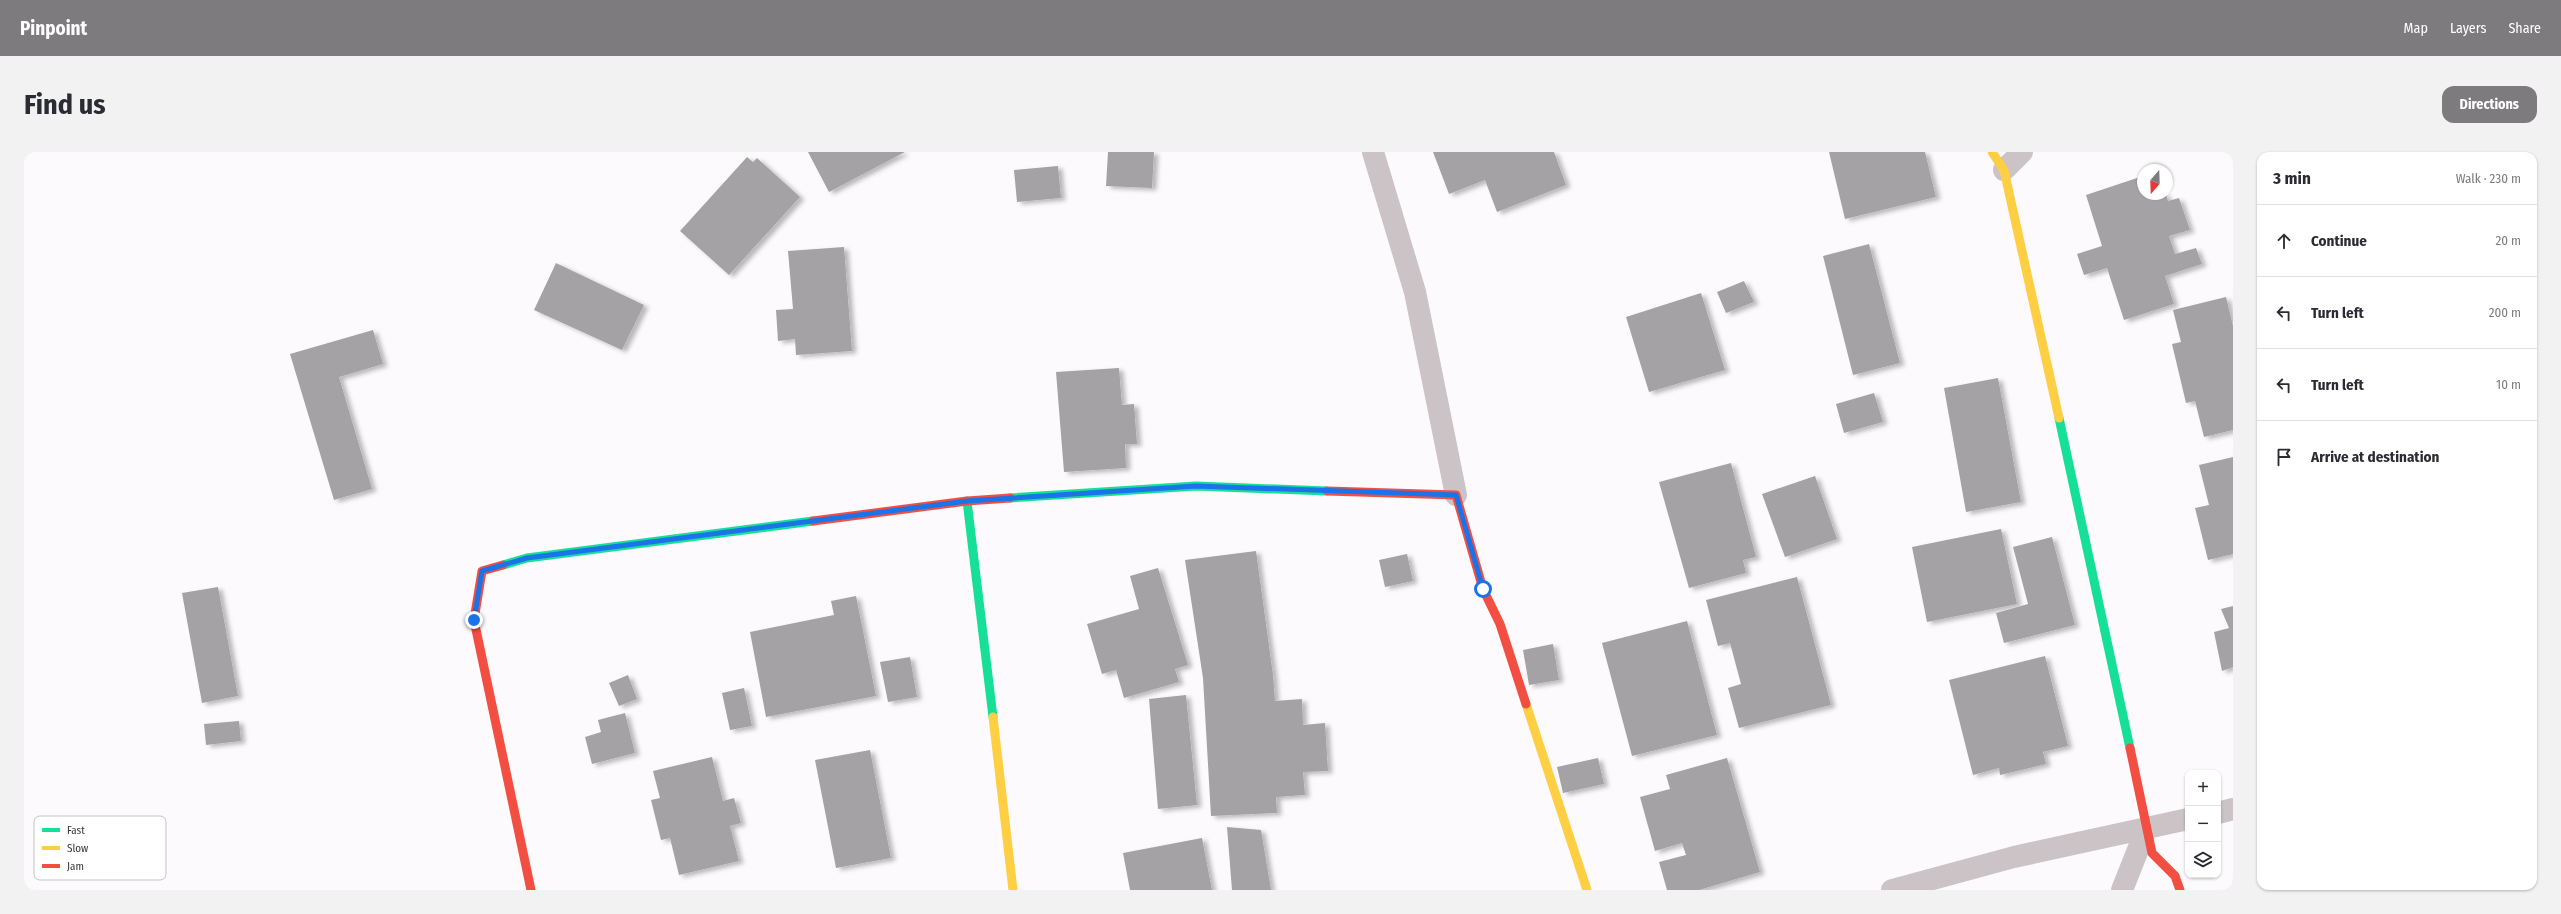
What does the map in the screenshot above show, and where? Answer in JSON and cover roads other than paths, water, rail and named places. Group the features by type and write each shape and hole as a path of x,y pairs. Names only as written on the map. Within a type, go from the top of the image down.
{"street":[{"path":"1373,152 1415,292 1456,495 1483,589 1500,624 1587,890"},
{"path":"1992,152 2004,170 2152,853 2176,876 2180,890"},
{"path":"2004,170 2022,152"},
{"path":"531,890 474,620 482,571 527,558 967,501 1196,486 1456,495"},
{"path":"967,501 1013,890"},
{"path":"2221,812 2233,810"},
{"path":"1892,890 2014,857 2185,820"},
{"path":"2122,890 2146,827"}]}
